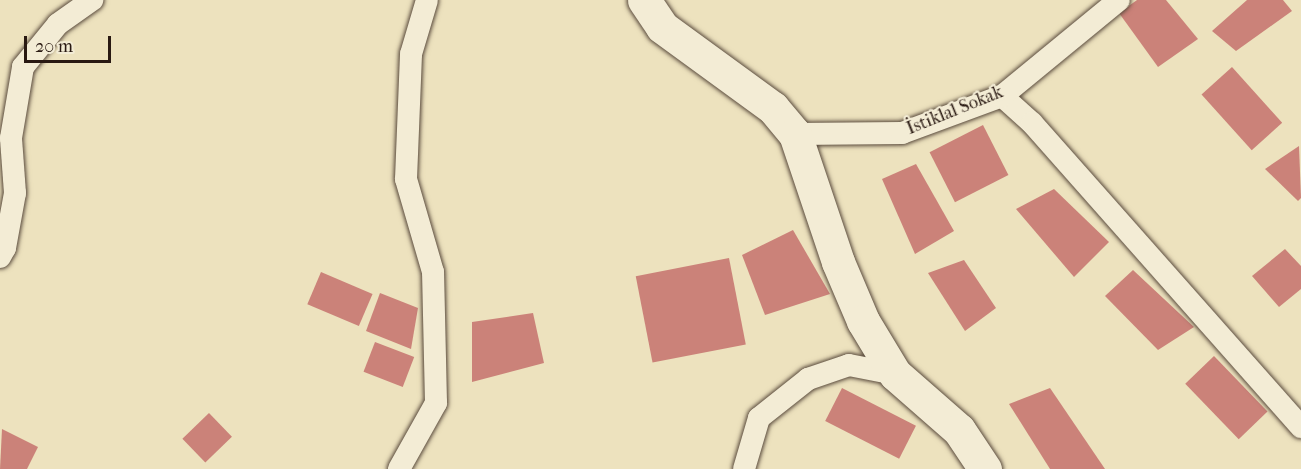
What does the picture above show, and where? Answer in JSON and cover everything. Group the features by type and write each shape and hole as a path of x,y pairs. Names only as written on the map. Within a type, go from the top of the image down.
{"street":[{"path":"0,257 5,248 15,193 11,138 22,67 58,24 92,0"},
{"path":"399,469 436,403 433,272 406,179 411,54 427,0"},
{"path":"644,0 662,27 773,108 795,134 838,262 863,321 896,374 959,430 985,469"},
{"name":"İstiklal Sokak","path":"795,134 902,133 1002,96 1095,9 1119,0"},
{"path":"1002,96 1032,123 1301,427"},
{"path":"744,469 759,418 808,380 849,365 896,374"}],"building":[{"path":"1137,0 1166,0 1198,39 1158,67 1119,13"},
{"path":"1247,0 1283,0 1292,11 1236,51 1212,31"},
{"path":"1232,67 1282,123 1252,150 1202,94"},
{"path":"983,125 1008,175 955,202 930,152"},
{"path":"1299,146 1301,198 1298,201 1265,169"},
{"path":"916,164 954,231 915,254 882,179"},
{"path":"1054,189 1109,242 1074,277 1016,209"},
{"path":"793,230 830,294 765,315 742,255"},
{"path":"1285,249 1301,266 1301,289 1279,307 1252,276"},
{"path":"729,258 746,344 653,363 636,276"},
{"path":"964,260 996,308 965,331 928,273"},
{"path":"1133,270 1194,327 1158,350 1105,296"},
{"path":"321,272 373,294 359,326 307,304"},
{"path":"380,293 418,308 411,349 366,331"},
{"path":"533,313 544,363 472,382 472,322"},
{"path":"375,342 414,357 403,387 364,372"},
{"path":"1214,356 1267,411 1239,439 1185,384"},
{"path":"842,388 916,426 899,459 825,421"},
{"path":"1050,388 1105,469 1050,469 1009,404"},
{"path":"209,413 232,437 205,462 182,439"},
{"path":"2,429 38,447 27,469 0,469"}]}
